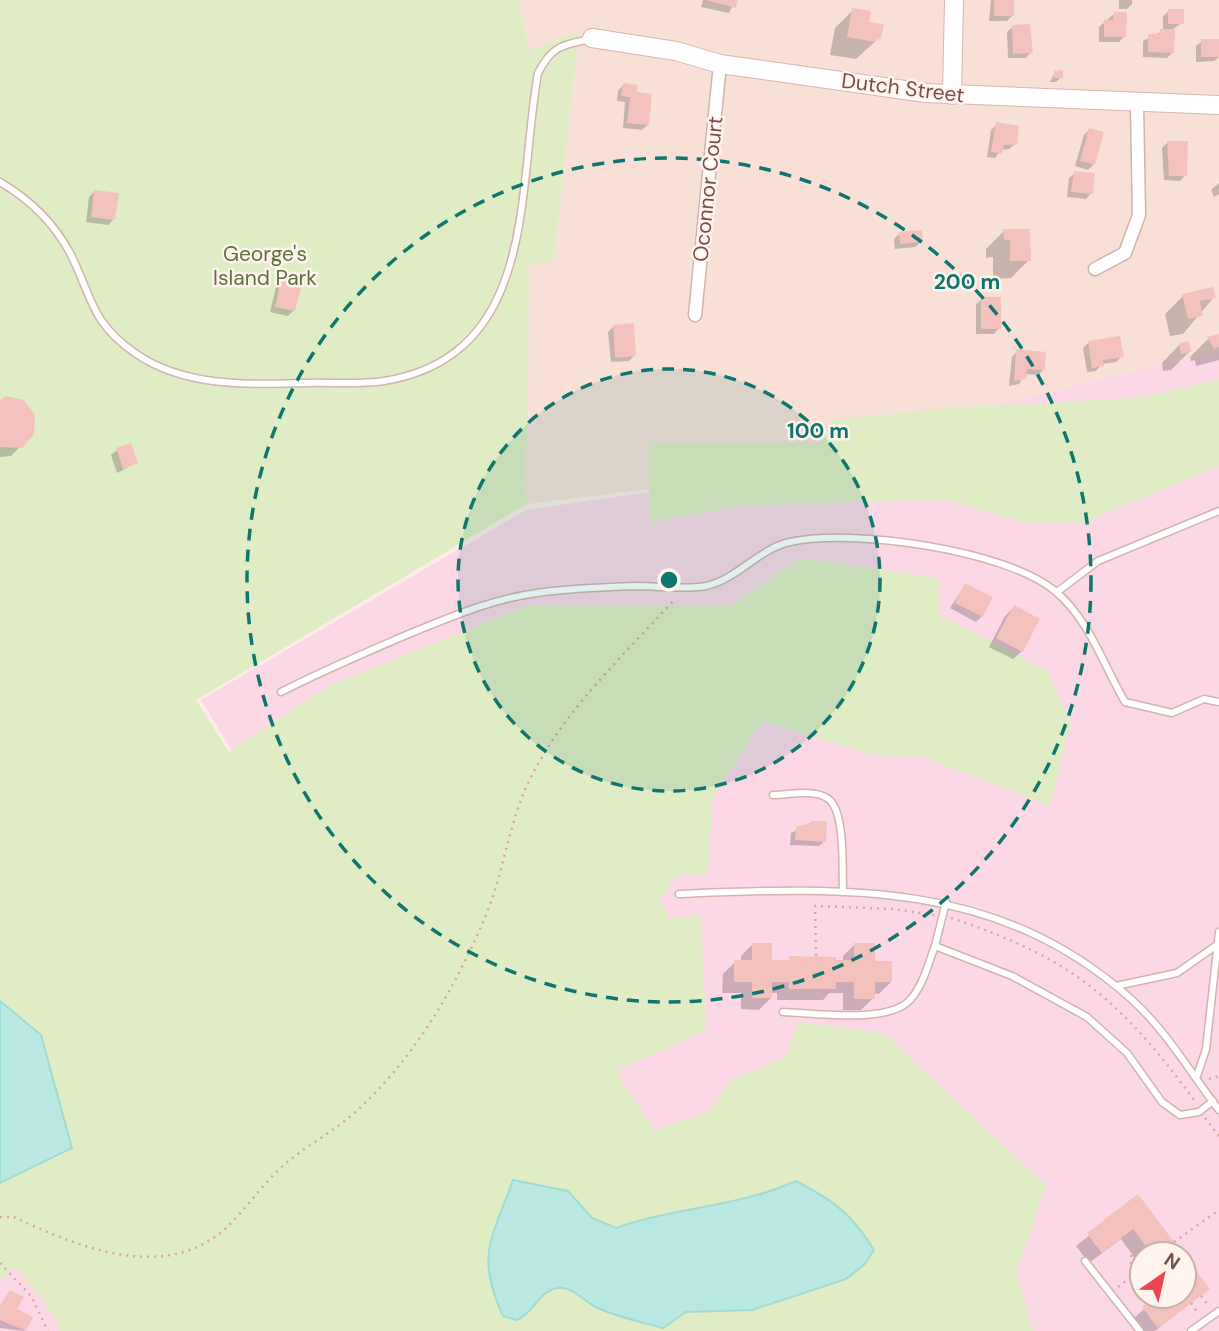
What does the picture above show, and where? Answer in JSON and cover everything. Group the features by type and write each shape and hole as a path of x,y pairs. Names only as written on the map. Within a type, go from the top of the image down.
{"street":[{"path":"952,95 954,0"},
{"name":"Dutch Street","path":"592,38 676,51 720,64 952,95 1219,105"},
{"name":"Oconnor Court","path":"695,315 720,64"},
{"path":"1096,269 1125,253 1139,215 1137,104"}],"lane":[{"path":"0,182 18,193 47,219 70,254 88,301 110,332 145,359 164,369 204,379 249,385 384,381 420,371 454,353 477,334 495,310 514,258 538,73 547,55 562,45 592,38"},
{"path":"1057,592 1098,561 1219,511"},
{"path":"281,692 328,668 486,603 589,587 706,586 728,579 776,547 791,542 870,538 946,549 1023,569 1057,592 1093,639 1125,702 1172,713 1204,699 1219,702"},
{"path":"773,795 812,794 826,797 835,805 839,818 843,892"},
{"path":"679,894 843,892 946,902 1007,920 1055,945 1116,986 1153,1021 1197,1076 1219,1110"},
{"path":"783,1012 875,1014 891,1012 909,1001 923,979 946,902"},
{"path":"1197,1076 1206,1049 1219,932"},
{"path":"1116,986 1177,973 1217,945"},
{"path":"934,946 1012,976 1087,1017 1127,1053 1162,1101 1180,1115 1199,1112 1213,1101"},
{"path":"1085,1261 1140,1331"},
{"path":"1191,1331 1217,1312"}],"path":[{"path":"1,1215 100,1252 123,1256 169,1255 211,1238 228,1226 284,1165 352,1115 375,1093 435,1019 486,914 529,780 552,741 590,689 685,588"},
{"path":"816,957 815,906 892,909 934,915"},
{"path":"950,918 1028,947 1081,978 1145,1035 1197,1104"},
{"path":"1205,1118 1219,1136"},
{"path":"1177,1240 1219,1210"},
{"path":"1132,1240 1133,1229"},
{"path":"0,1263 30,1296 48,1331"},
{"path":"1110,1293 1128,1280"},
{"path":"1201,1296 1217,1312"}],"shaded area":[{"path":"519,0 1219,0 1219,380 1136,398 960,407 820,443 648,443 649,489 527,504 525,467 528,434 529,263 554,261 579,32 529,51"},
{"path":"1219,351 1219,1331 0,1331 0,972 403,1031 201,700 526,510 649,492 695,470 959,414"}],"green space":[{"name":"George's Island Park","path":"0,0 519,0 529,51 579,31 554,261 529,264 528,434 525,467 527,504 196,700 229,752 329,686 526,606 732,605 800,558 940,578 938,614 1047,671 1071,723 1050,806 924,757 870,754 763,721 713,796 708,876 677,875 660,900 670,919 701,915 706,1030 616,1071 654,1130 707,1112 733,1079 786,1057 798,1021 885,1034 1046,1185 1017,1272 1033,1331 60,1331 47,1304 15,1268 0,1280 0,1183 72,1148 41,1035 0,1001","holes":["513,1181 568,1191 592,1218 616,1228 661,1215 752,1196 796,1181 865,1264 846,1279 752,1310 686,1312 663,1328 594,1306 576,1292 559,1288 541,1295 501,1213"]},
{"path":"1219,380 1219,466 1083,523 1028,524 943,499 741,506 650,522 648,443 820,443 832,420 960,407 1136,398"}],"water":[{"path":"0,1001 41,1035 72,1148 0,1183"},
{"path":"513,1180 568,1191 592,1218 616,1228 661,1215 752,1196 796,1181 841,1209 874,1250 865,1264 846,1279 752,1310 686,1312 663,1328 604,1311 563,1288 546,1293 529,1312 517,1320 503,1316 488,1262 493,1233"}],"building":[{"path":"706,0 738,0 736,8"},
{"path":"994,0 1014,0 1014,16 994,16"},
{"path":"852,8 871,11 869,22 884,24 881,39 876,42 847,37"},
{"path":"1168,9 1184,9 1184,24 1168,24"},
{"path":"1114,12 1127,12 1126,37 1104,37 1104,20 1113,20"},
{"path":"1030,24 1033,53 1013,54 1012,25"},
{"path":"1160,29 1175,29 1174,53 1148,52 1148,34 1160,34"},
{"path":"1201,39 1219,39 1219,57 1201,57"},
{"path":"1063,70 1063,78 1054,78 1054,71"},
{"path":"623,83 637,85 637,92 652,94 649,125 627,123 630,97 621,96"},
{"path":"996,122 1019,126 1017,145 1004,145 1002,154 991,152"},
{"path":"1089,128 1104,132 1095,165 1080,161"},
{"path":"1167,141 1188,141 1187,176 1169,176"},
{"path":"1074,171 1095,173 1093,194 1071,192"},
{"path":"94,190 119,193 115,220 91,217"},
{"path":"1003,229 1030,229 1031,261 1010,261 1010,240 1004,240"},
{"path":"922,230 923,242 900,244 899,232"},
{"path":"281,279 302,284 295,311 275,307"},
{"path":"1213,287 1216,298 1200,301 1203,316 1188,319 1182,294"},
{"path":"981,297 1001,297 1001,329 981,329"},
{"path":"634,323 636,356 615,358 613,325"},
{"path":"1219,334 1219,347 1214,349 1207,337"},
{"path":"1120,336 1124,357 1103,360 1104,366 1092,368 1088,341"},
{"path":"1189,341 1191,352 1181,354 1179,343"},
{"path":"1016,349 1046,352 1045,370 1027,369 1026,379 1014,381"},
{"path":"6,396 24,400 35,415 34,434 22,448 0,447 0,400"},
{"path":"131,443 138,463 123,469 116,448"},
{"path":"965,583 993,597 983,617 955,603"},
{"path":"1014,605 1040,619 1023,652 996,638"},
{"path":"811,821 827,821 826,842 795,840 796,826 811,824"},
{"path":"752,943 772,943 772,960 789,960 789,956 854,960 854,943 875,943 875,961 892,961 892,982 875,982 875,999 854,999 854,982 836,982 836,989 789,989 789,982 772,982 772,998 752,998 752,982 734,982 734,960 752,960"},
{"path":"1138,1194 1172,1240 1141,1240 1133,1229 1102,1253 1087,1233"},
{"path":"1198,1273 1210,1289 1198,1298"},
{"path":"10,1290 24,1297 17,1309 33,1317 26,1331 0,1320 0,1305"},
{"path":"1144,1310 1182,1310 1158,1328"}]}
